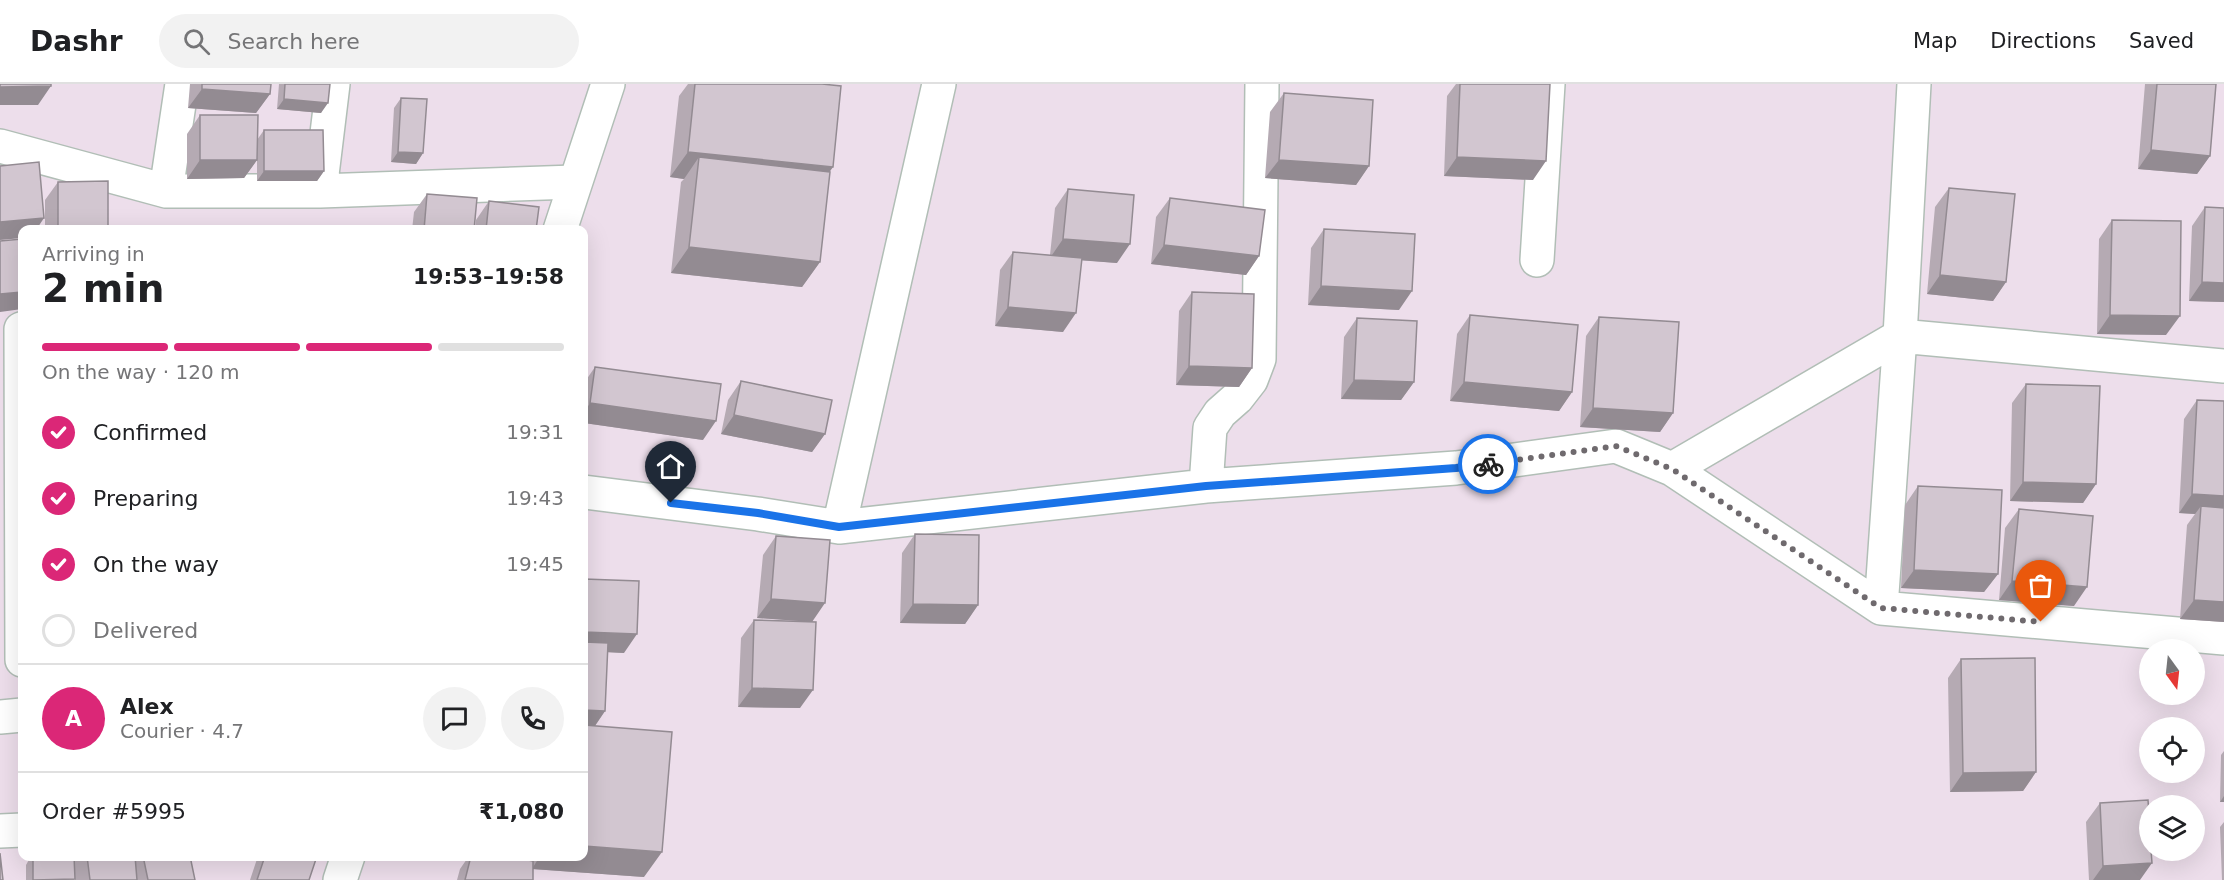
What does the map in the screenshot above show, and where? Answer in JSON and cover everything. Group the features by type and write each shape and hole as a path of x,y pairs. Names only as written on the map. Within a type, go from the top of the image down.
{"street":[{"path":"165,191 182,84"},
{"path":"320,191 333,84"},
{"path":"561,225 608,84"},
{"path":"839,527 939,84"},
{"path":"1206,486 1210,428 1220,413 1237,398 1251,380 1259,359 1262,84"},
{"path":"1538,260 1548,84"},
{"path":"1881,608 1900,336 1914,84"},
{"path":"0,146 165,191 320,191 574,182"},
{"path":"15,328 18,470"},
{"path":"1672,469 1900,336 2224,366"},
{"path":"588,492 758,513 839,527 1206,486 1456,468 1616,446 1672,469 1881,608 2224,638"},
{"path":"0,717 18,715"},
{"path":"0,831 18,830"},
{"path":"340,880 346,861"}],"building":[{"path":"0,84 51,84 51,86 0,87"},
{"path":"202,84 271,84 270,94 202,89"},
{"path":"285,84 330,84 328,103 284,99"},
{"path":"695,84 841,86 833,167 688,152"},
{"path":"1460,84 1550,84 1546,161 1457,157"},
{"path":"2157,84 2216,84 2210,156 2151,150"},
{"path":"1284,93 1373,100 1369,166 1279,160"},
{"path":"401,98 427,99 423,153 398,152"},
{"path":"200,115 258,115 257,160 200,160"},
{"path":"264,130 323,130 324,171 264,171"},
{"path":"699,157 830,172 820,262 689,247"},
{"path":"39,162 44,218 0,222 0,166"},
{"path":"108,181 108,225 58,225 58,182"},
{"path":"1949,188 2015,194 2006,282 1940,275"},
{"path":"1068,189 1134,195 1130,244 1063,239"},
{"path":"427,194 477,198 474,225 424,225"},
{"path":"1170,198 1265,210 1259,256 1164,245"},
{"path":"489,201 539,207 537,225 487,225"},
{"path":"2205,207 2224,208 2224,283 2202,282"},
{"path":"2112,220 2181,221 2180,316 2110,315"},
{"path":"1324,229 1415,234 1412,291 1321,286"},
{"path":"18,239 18,292 0,294 0,241"},
{"path":"1013,252 1082,258 1076,313 1008,307"},
{"path":"1192,292 1254,294 1252,368 1189,366"},
{"path":"1470,315 1578,325 1572,392 1464,382"},
{"path":"1599,317 1679,322 1673,413 1593,408"},
{"path":"1357,318 1417,321 1414,382 1354,380"},
{"path":"595,367 721,384 716,421 590,403"},
{"path":"741,381 832,400 825,434 734,415"},
{"path":"2026,384 2100,386 2096,484 2023,482"},
{"path":"2197,400 2224,401 2224,496 2192,494"},
{"path":"1918,486 2002,490 1998,574 1914,570"},
{"path":"2201,506 2224,508 2224,602 2194,600"},
{"path":"2019,509 2093,516 2087,587 2012,581"},
{"path":"915,534 979,535 978,605 913,604"},
{"path":"776,536 830,540 825,603 771,599"},
{"path":"588,579 639,581 637,634 588,632"},
{"path":"754,620 816,622 813,690 752,688"},
{"path":"588,642 608,643 605,711 588,710"},
{"path":"2035,658 2036,772 1963,773 1961,659"},
{"path":"588,725 672,732 662,852 588,846"},
{"path":"2139,801 2139,861 2152,861 2152,863 2103,866 2100,803"},
{"path":"0,853 3,880 0,880"},
{"path":"33,861 74,861 75,879 33,880"},
{"path":"88,861 135,861 137,880 90,880"},
{"path":"144,861 191,861 195,880 148,880"},
{"path":"263,861 315,861 309,880 257,880"},
{"path":"470,861 533,861 533,880 465,880"}],"way so far":[{"path":"1488,464 1616,446 1672,469 1881,608 2041,622"}],"route":[{"path":"671,503 758,513 839,527 1206,486 1488,464"}]}
